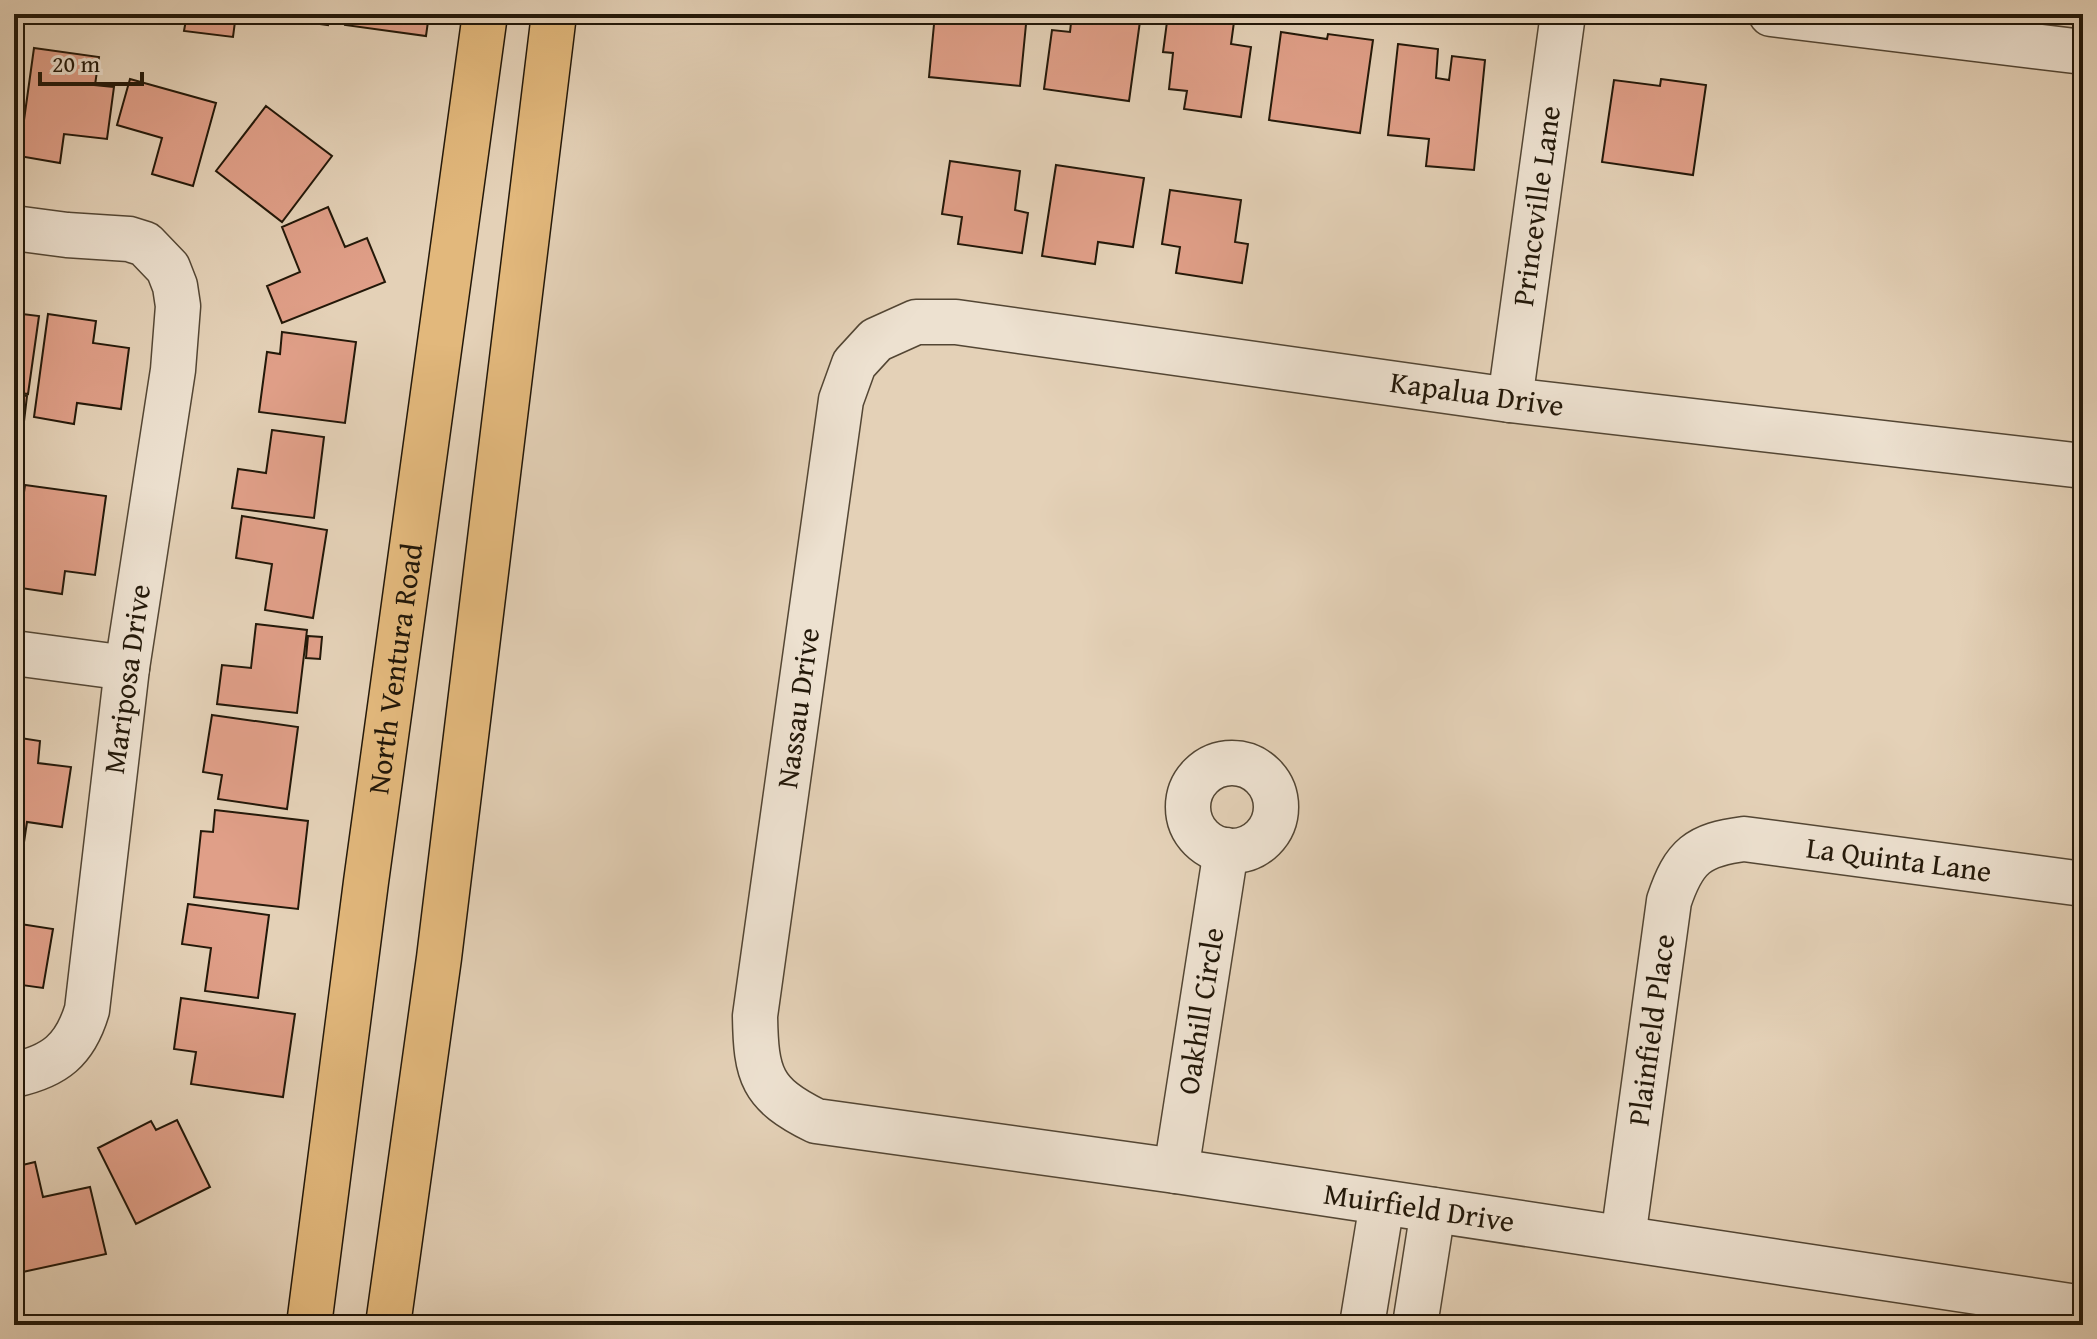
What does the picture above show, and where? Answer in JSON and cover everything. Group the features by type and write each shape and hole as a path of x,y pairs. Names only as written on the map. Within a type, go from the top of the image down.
{"main road":[{"name":"North Ventura Road","path":"309,1325 366,882 485,14"},
{"path":"388,1325 441,942 554,14"}],"street":[{"name":"Princeville Lane","path":"1510,400 1563,14"},
{"path":"1771,14 2083,52"},
{"name":"Mariposa Drive","path":"14,228 129,239 145,244 168,268 178,306 173,370 127,668 87,1010 80,1033 58,1058 25,1073"},
{"name":"Kapalua Drive","path":"876,340 916,322 956,322 1510,400 2083,466"},
{"name":"Nassau Drive","path":"765,1084 756,1051 755,1016 841,400 854,364 876,340"},
{"path":"14,653 127,668"},
{"name":"La Quinta Lane","path":"1716,843 1744,839 2083,884"},
{"name":"Plainfield Place","path":"1623,1238 1669,901 1678,875 1691,856 1716,843"},
{"name":"Oakhill Circle","path":"1176,1171 1226,850"},
{"name":"Muirfield Drive","path":"765,1084 788,1107 816,1121 1176,1171 2083,1308"},
{"path":"1362,1325 1382,1203"},
{"path":"1415,1325 1433,1210"}],"building":[{"path":"187,14 236,14 233,37 184,31"},
{"path":"246,14 329,14 328,25"},
{"path":"346,14 429,14 426,36 345,25"},
{"path":"935,14 1027,14 1020,86 929,77"},
{"path":"1072,14 1141,14 1129,101 1044,89 1052,30 1070,32"},
{"path":"1168,14 1234,22 1231,44 1251,47 1241,117 1184,109 1187,91 1169,89 1173,53 1163,52"},
{"path":"1281,32 1327,39 1328,34 1373,40 1360,133 1269,120"},
{"path":"1398,44 1438,49 1436,78 1449,80 1452,56 1485,60 1474,170 1426,166 1429,139 1388,135"},
{"path":"34,48 99,57 95,85 114,87 107,139 64,134 60,163 19,156"},
{"path":"14,75 21,75 14,138"},
{"path":"130,79 216,103 193,186 152,174 162,138 117,125"},
{"path":"1661,79 1706,85 1693,175 1602,162 1614,80 1660,86"},
{"path":"266,106 332,156 282,222 216,171"},
{"path":"950,161 1020,171 1015,210 1028,213 1022,253 958,244 962,217 942,214"},
{"path":"1056,165 1144,178 1133,247 1098,242 1095,264 1042,256"},
{"path":"1170,190 1241,200 1235,242 1248,244 1242,283 1176,273 1180,247 1162,244"},
{"path":"328,207 345,247 367,238 385,282 282,323 267,286 300,272 282,227"},
{"path":"14,313 39,316 28,394 14,392"},
{"path":"48,314 96,321 93,343 129,348 121,409 77,403 74,424 34,417"},
{"path":"282,332 356,342 345,423 259,412 267,352 280,354"},
{"path":"14,394 27,396 23,430 14,429"},
{"path":"272,430 324,437 314,518 232,508 238,469 266,473"},
{"path":"25,485 106,496 95,575 65,571 62,594 14,587 14,563"},
{"path":"242,516 327,530 313,618 265,610 272,564 236,558"},
{"path":"256,624 307,630 297,713 217,704 222,665 251,668"},
{"path":"308,636 322,637 320,659 306,658"},
{"path":"212,715 298,727 287,809 218,799 222,775 203,772"},
{"path":"14,737 40,741 38,763 71,767 62,827 27,822 23,849 14,848"},
{"path":"215,810 308,821 298,909 194,897 201,831 213,832"},
{"path":"188,904 269,915 258,998 205,991 211,948 182,944"},
{"path":"14,923 53,929 43,988 14,984"},
{"path":"181,998 295,1014 283,1097 191,1084 196,1052 174,1049"},
{"path":"177,1120 210,1187 136,1224 98,1148 151,1121 156,1130"},
{"path":"35,1162 43,1197 90,1187 106,1254 18,1273 14,1254 14,1167"}]}
